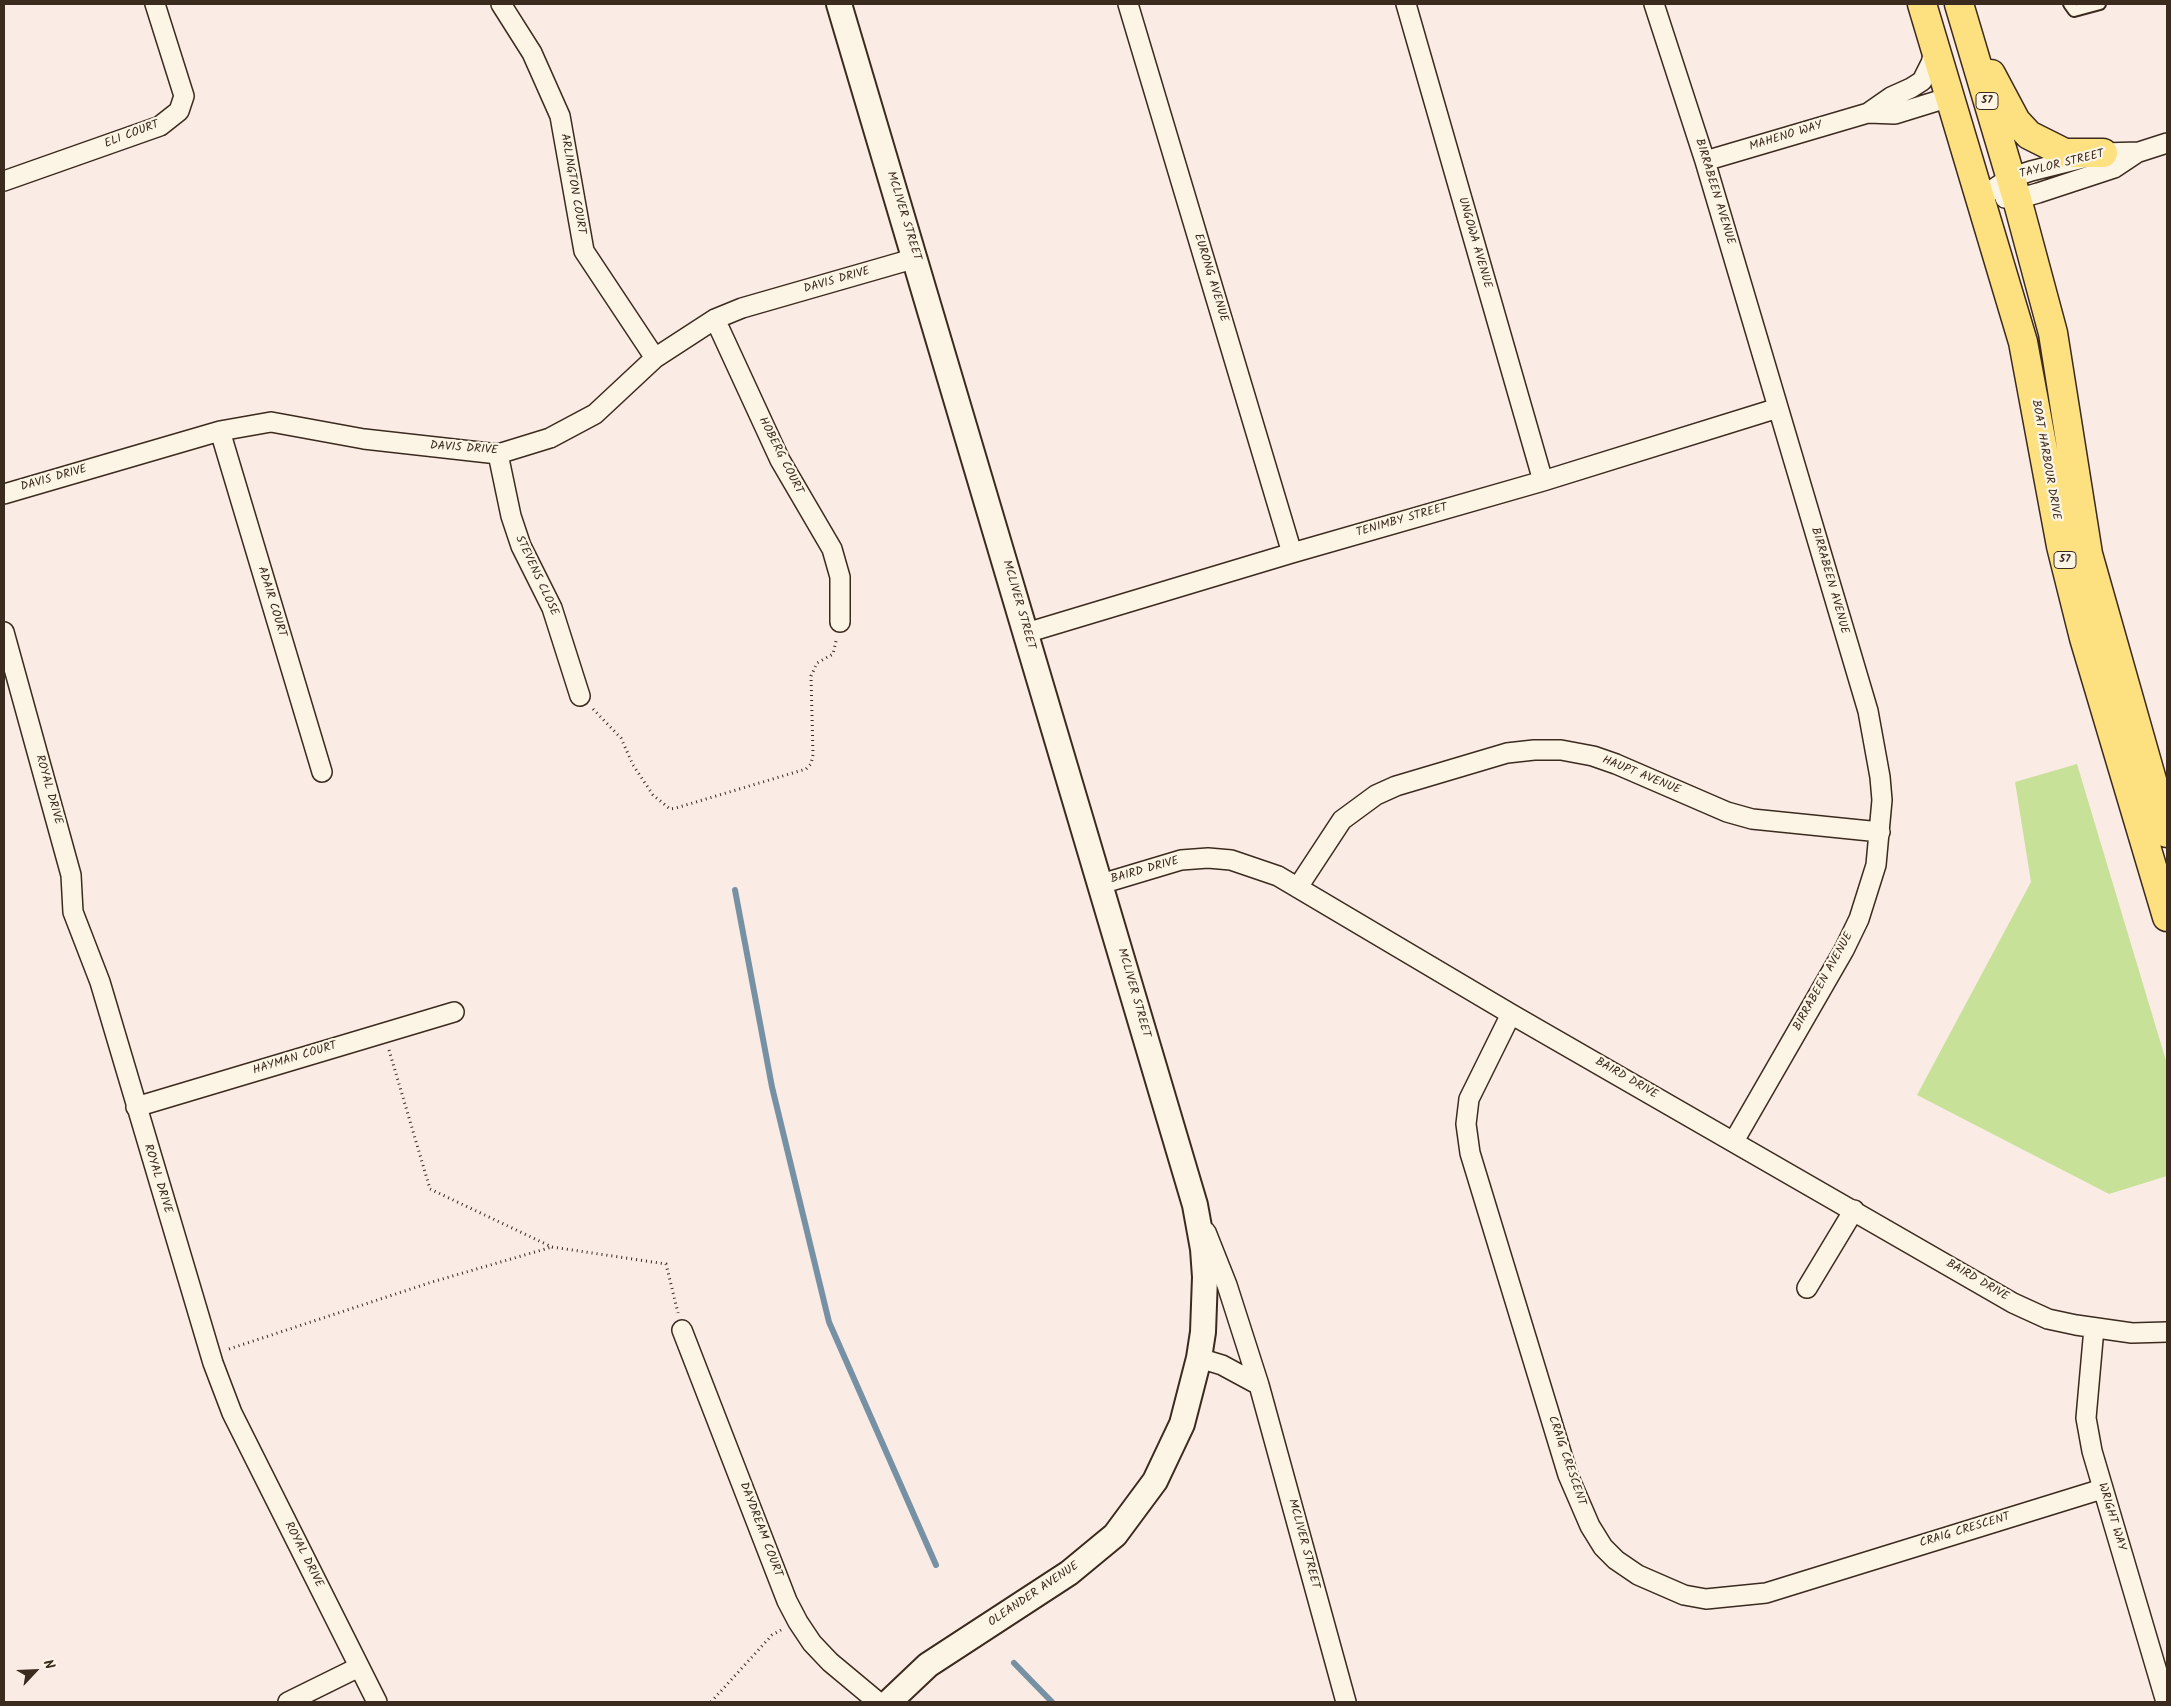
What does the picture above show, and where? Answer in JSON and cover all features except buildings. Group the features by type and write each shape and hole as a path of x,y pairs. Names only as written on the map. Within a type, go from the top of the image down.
{"main road":[{"name":"BOAT HARBOUR DRIVE","path":"1922,4 2023,342 2061,546 2084,638 2167,917"},
{"path":"1950,97 1961,68 1956,10"},
{"path":"1956,10 2016,121 2029,135 2065,153 2103,153"},
{"name":"57","path":"1956,10 2013,188 2054,334 2088,554 2167,833"}],"street":[{"name":"ELI COURT","path":"4,180 160,126 180,111 184,96 155,4"},
{"name":"ARLINGTON COURT","path":"501,4 532,53 560,116 584,251 655,358"},
{"name":"MCLIVER STREET","path":"840,4 1195,1205 1227,1285 1259,1385 1346,1702"},
{"name":"EURONG AVENUE","path":"1128,4 1292,552"},
{"name":"UNGOWA AVENUE","path":"1406,4 1543,481"},
{"name":"BIRRABEEN AVENUE","path":"1654,4 1705,162 1868,711 1880,777 1882,800 1876,865 1868,894 1848,942 1734,1141"},
{"name":"MAHENO WAY","path":"1868,113 1891,96 1911,88 1922,81 1931,63 1935,46"},
{"name":"MAHENO WAY","path":"1705,162 1868,113 1895,114 1950,97"},
{"name":"TAYLOR STREET","path":"1980,198 2013,188 2103,153 2139,152 2167,144"},
{"name":"TAYLOR STREET","path":"2013,188 2114,168 2139,152"},
{"name":"DAVIS DRIVE","path":"4,494 220,431 271,422 364,439 498,454 550,438 594,414 655,358 715,319 742,308 916,258"},
{"name":"HOBERG COURT","path":"715,319 780,460 832,550 840,577 840,622"},
{"name":"TENIMBY STREET","path":"1026,633 1292,552 1543,481 1778,408"},
{"name":"ADAIR COURT","path":"220,431 322,772"},
{"name":"STEVENS CLOSE","path":"498,454 511,516 521,546 552,608 580,696"},
{"name":"ROYAL DRIVE","path":"4,632 71,874 74,912 100,982 210,1355 232,1413 377,1702"},
{"name":"HAUPT AVENUE","path":"1298,887 1342,820 1359,805 1376,795 1396,786 1507,753 1534,750 1561,750 1593,756 1727,812 1752,819 1880,832"},
{"name":"BAIRD DRIVE","path":"1101,884 1182,860 1208,858 1231,860 1255,867 1298,887 1511,1014 2013,1302 2048,1319 2094,1328 2132,1333 2167,1332"},
{"name":"HAYMAN COURT","path":"136,1107 454,1012"},
{"name":"CRAIG CRESCENT","path":"1511,1014 1468,1099 1466,1124 1470,1153 1568,1475 1590,1526 1603,1547 1616,1560 1638,1575 1684,1595 1706,1599 1766,1593 2102,1489"},
{"name":"MCLIVER STREET","path":"1195,1205 1203,1249 1205,1278 1203,1332 1199,1358"},
{"path":"1807,1288 1854,1210"},
{"path":"2147,1332 2167,1319"},
{"name":"WRIGHT WAY","path":"2094,1328 2086,1418 2092,1451 2166,1702"},
{"name":"DAYDREAM COURT","path":"682,1330 787,1601 798,1622 812,1643 830,1662 878,1702"},
{"path":"1199,1358 1222,1365 1259,1385"},
{"name":"OLEANDER AVENUE","path":"889,1702 928,1665 1069,1573 1115,1535 1155,1481 1182,1424 1199,1358"},
{"path":"288,1702 360,1667"}],"lane":[{"path":"2069,4 2074,11 2100,4"}],"path":[{"path":"580,696 621,738 633,765 653,795 670,809 676,808 806,769 813,755 810,676 817,663 833,654 840,622"},
{"path":"384,1033 430,1189 552,1247 666,1264 682,1330"},
{"path":"210,1355 432,1282 552,1247"},
{"path":"711,1702 772,1635 798,1622"}],"green space":[{"path":"2077,764 2167,1064 2167,1176 2109,1194 1917,1095 2031,882 2015,782"}],"waterway":[{"path":"735,890 772,1087 829,1322 936,1565"},
{"path":"1014,1663 1052,1702"}]}
